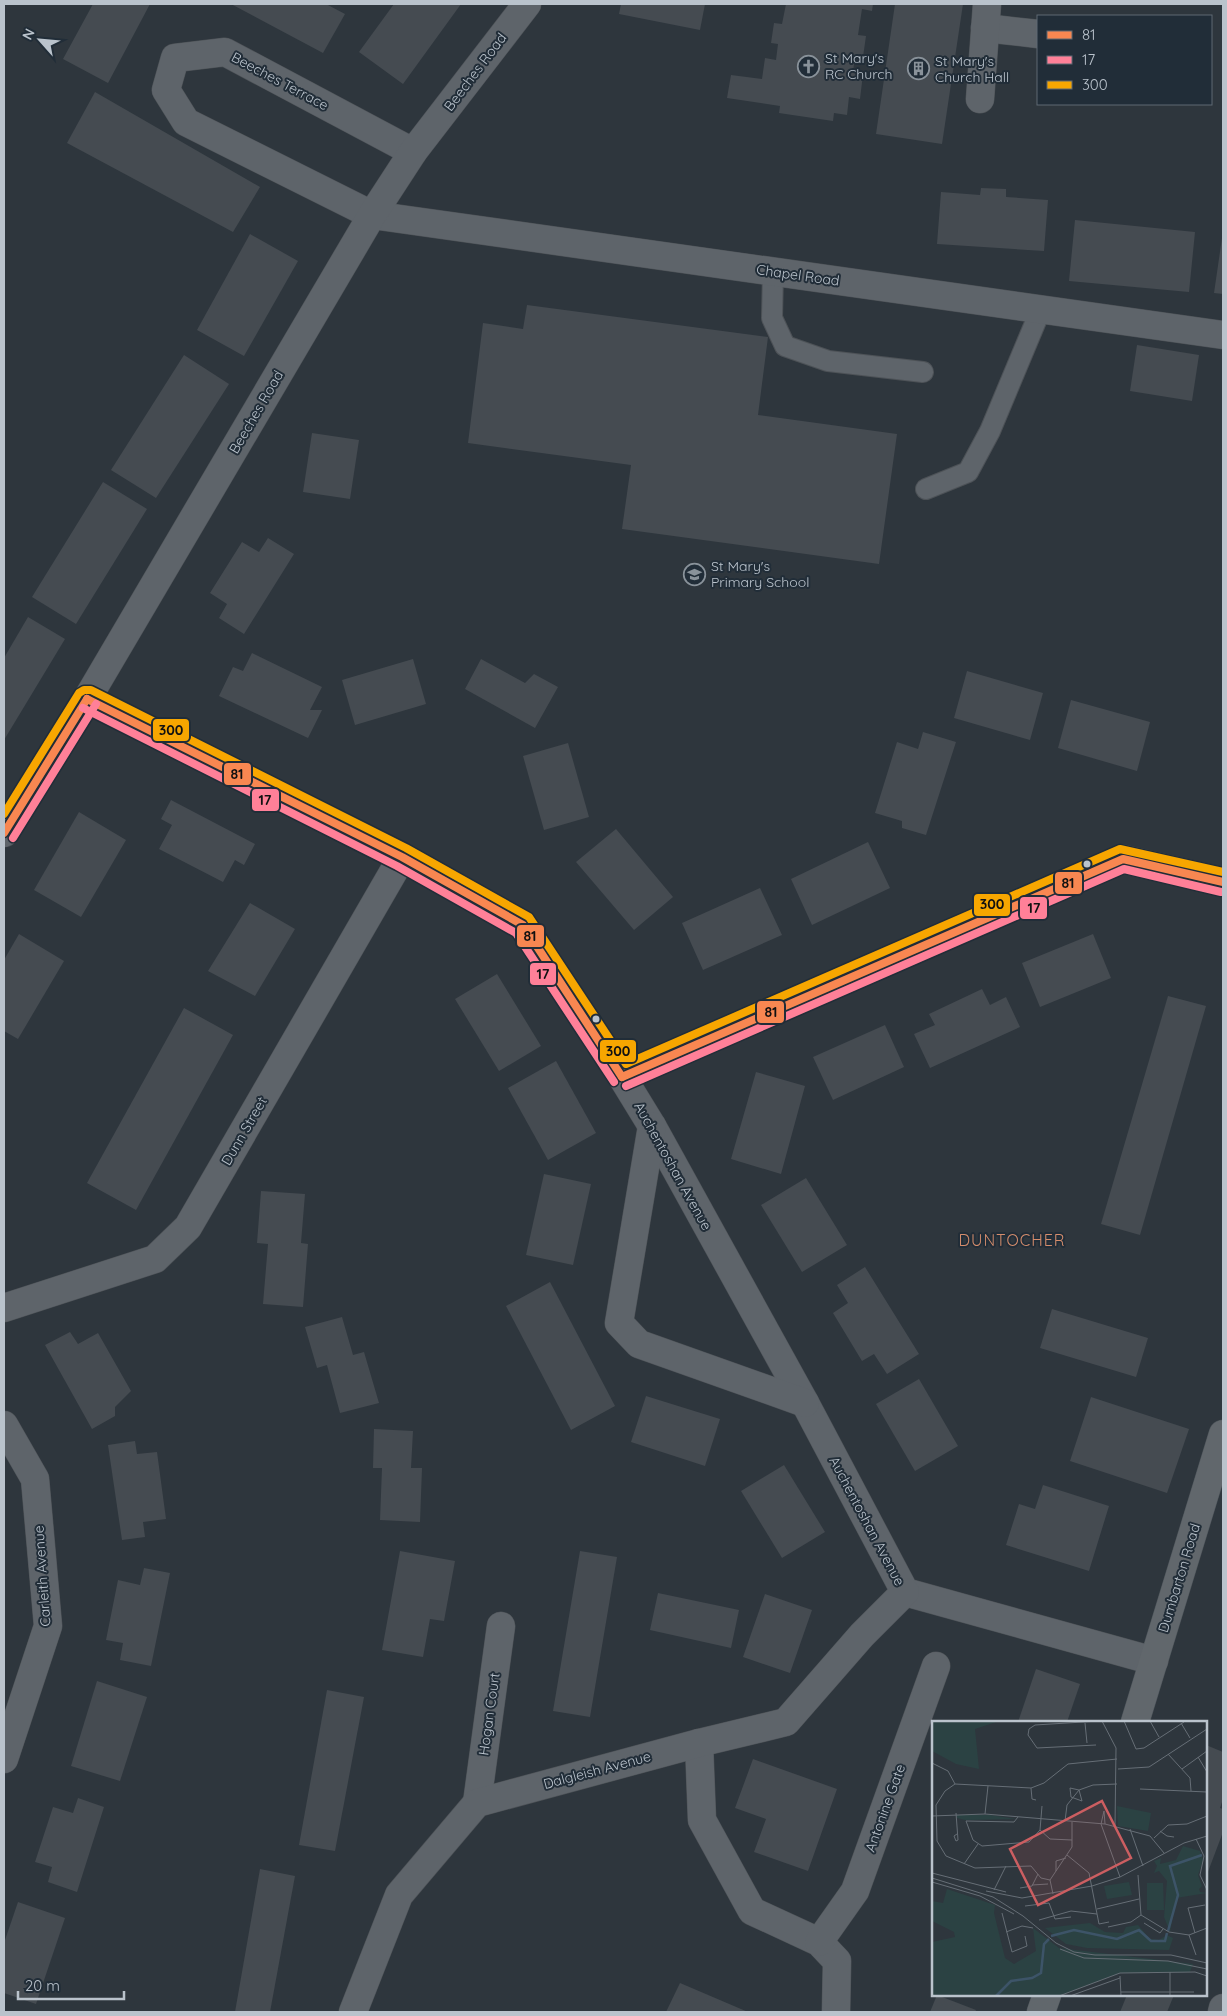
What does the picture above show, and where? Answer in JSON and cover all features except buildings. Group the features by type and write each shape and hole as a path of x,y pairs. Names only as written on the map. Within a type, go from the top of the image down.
{"main road":[{"name":"Dumbarton Road","path":"1135,1721 1223,1434"},
{"path":"1041,2012 1047,1996"}],"street":[{"name":"Beeches Road","path":"8,816 87,699 372,215 413,152 527,4"},
{"path":"980,99 986,16 1037,34"},
{"name":"Beeches Terrace","path":"372,215 186,122 166,90 175,58 224,52 413,152"},
{"name":"Chapel Road","path":"372,215 1223,335"},
{"name":"Auchentoshan Avenue","path":"87,699 402,857 522,926 622,1077 652,1126 905,1592 1154,1660"},
{"name":"Dunn Street","path":"4,1308 155,1259 188,1227 402,857"},
{"path":"622,1077 1123,859 1223,882"},
{"path":"652,1126 619,1323 639,1344 804,1403"},
{"name":"Carleith Avenue","path":"4,1425 35,1479 48,1626 4,1759"},
{"name":"Dalgleish Avenue","path":"477,1803 699,1742 786,1722 862,1635 905,1592"},
{"name":"Hogan Court","path":"477,1803 501,1626"},
{"name":"Antonine Gate","path":"819,1942 855,1891 936,1666"},
{"path":"699,1742 702,1820 752,1911 819,1942 837,1961 836,2012"},
{"path":"353,2012 399,1896 477,1803"},
{"path":"1222,2012 1223,2008"}],"lane":[{"path":"773,272 772,318 785,346 828,360 924,372"},
{"path":"926,489 968,472 990,432 1041,310"}],"transit line":[{"name":"300","path":"4,814 79,693 84,690 91,690 406,848 529,917 626,1064 1120,849 1223,872"},
{"name":"81","path":"87,699 402,857 523,925 622,1077"},
{"name":"81","path":"4,833 87,699"},
{"name":"17","path":"13,838 96,704"},
{"name":"17","path":"83,708 397,866 516,933 614,1082"},
{"name":"81","path":"622,1077 1123,859 1223,882"},
{"name":"17","path":"626,1086 1124,869 1221,892"}],"place":[{"name":"St Mary's RC Church","path":"809,66"},
{"name":"St Mary's Church Hall","path":"919,69"},
{"name":"St Mary's Primary School","path":"695,574"}],"district":[{"name":"DUNTOCHER","path":"1012,1240"}]}
